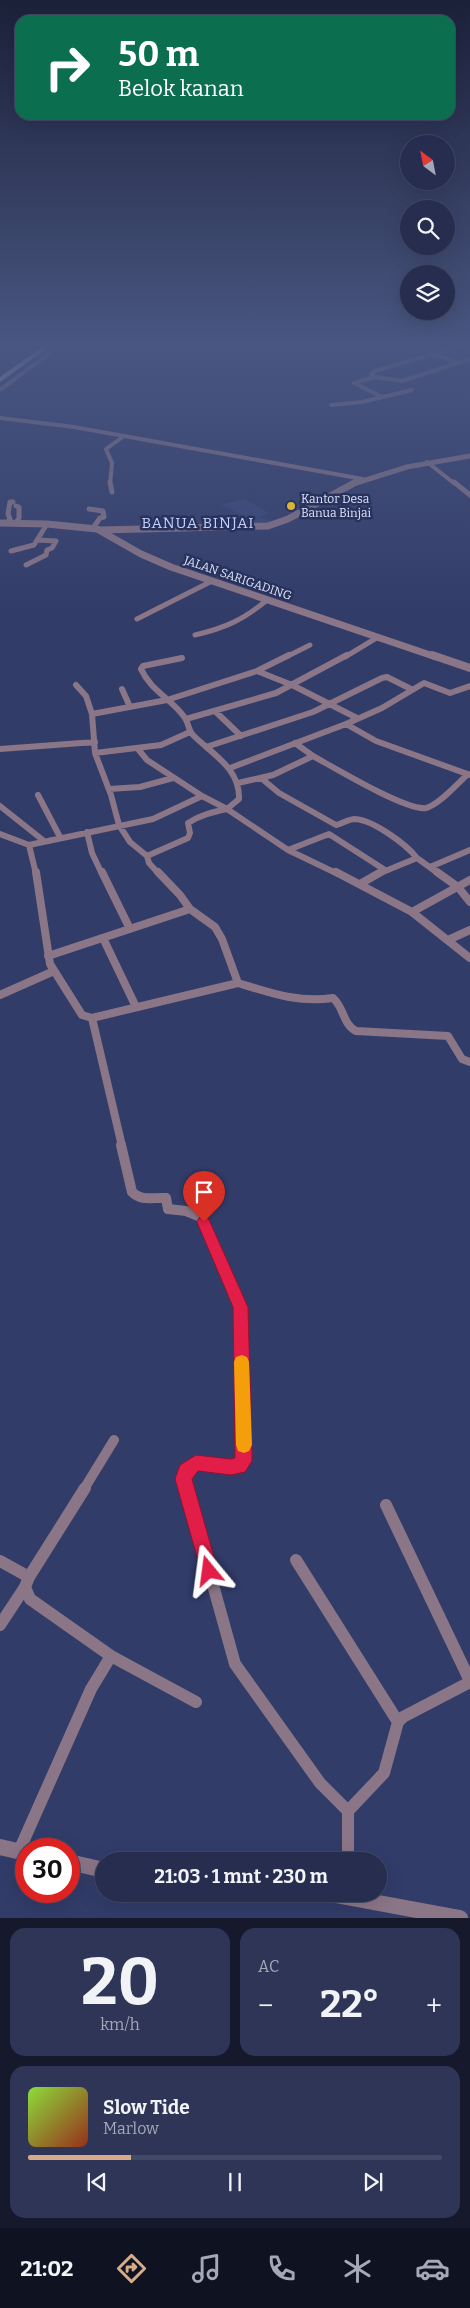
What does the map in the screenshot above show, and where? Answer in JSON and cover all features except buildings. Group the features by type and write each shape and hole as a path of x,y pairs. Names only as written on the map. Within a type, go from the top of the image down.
{"street":[{"path":"114,435 362,479"},
{"path":"112,492 110,483 112,463 106,450 124,436"},
{"path":"89,509 103,511 104,516 100,518 97,529 160,530 268,526 282,522 362,479 383,471 470,456"},
{"path":"427,462 470,495"},
{"path":"4,523 10,518 8,514 10,502 19,507 19,518 16,523"},
{"name":"JALAN SARIGADING","path":"4,523 47,524 97,529 141,554 212,582 470,668"},
{"path":"11,551 30,547 38,540 47,524"},
{"path":"26,565 46,554 47,550 52,548 56,541 38,540"},
{"path":"137,619 212,582"},
{"path":"195,635 221,629 247,617 267,600"},
{"path":"186,719 253,701 292,685 319,672 378,637"},
{"path":"92,714 167,700 257,671 310,645"},
{"path":"147,856 188,838 190,833 188,823 192,819 206,813 227,809 240,799 238,783 230,768 190,732 186,719 167,700 154,692 144,679 141,667 182,658"},
{"path":"257,671 292,685 357,718"},
{"path":"206,748 313,712 385,677 411,690"},
{"path":"230,768 346,724 382,708 424,682 454,693 470,686"},
{"path":"76,684 86,696 92,714 96,753 119,825 130,842 147,856 150,863 180,895 190,910 215,927 238,983"},
{"path":"122,689 130,707"},
{"path":"216,711 241,736"},
{"path":"346,724 376,741 469,775"},
{"path":"96,753 161,746 190,732"},
{"path":"0,749 95,742"},
{"path":"295,743 313,756 388,795 420,809 430,806 469,775"},
{"path":"138,749 147,760 173,778 237,814 288,850 360,884 412,912 470,958"},
{"path":"238,783 273,775 313,756"},
{"path":"109,789 140,786 173,778"},
{"path":"261,778 279,793 336,825 354,819 374,826 414,852 417,858 458,887 470,902"},
{"path":"38,795 60,838"},
{"path":"0,834 29,846 44,841 153,819 202,796"},
{"path":"0,806 44,841"},
{"path":"87,832 92,853 130,929"},
{"path":"288,850 329,834 385,870"},
{"path":"29,846 36,871 50,964 82,1015 92,1018 238,983 282,996 312,1001 334,998 338,1002 350,1028 356,1031 448,1036 462,1059 470,1062"},
{"path":"430,867 470,850"},
{"path":"360,884 385,870 417,858"},
{"path":"412,912 470,880"},
{"path":"48,956 190,910"},
{"path":"448,940 470,930"},
{"path":"103,938 136,1007"},
{"path":"0,995 54,971"},
{"path":"92,1018 134,1196 144,1200 158,1197 166,1198 168,1208 186,1211 201,1217 240,1307 243,1461 239,1466 231,1467 196,1463 186,1471 184,1479 235,1664 320,1783 348,1811"},
{"path":"0,1625 114,1440"},
{"path":"348,1852 348,1811 384,1773 398,1722 403,1717 470,1681 386,1506"},
{"path":"296,1560 398,1722"},
{"path":"0,1561 27,1582 30,1599 111,1656 196,1702"},
{"path":"29,1838 91,1689 111,1656"},
{"path":"0,1847 15,1850"},
{"path":"80,1865 95,1868"},
{"path":"377,1902 460,1918"}],"shaded area":[{"path":"244,499 269,513 261,517 272,521 257,526 243,518 245,517 221,505"}],"slow traffic":[{"path":"242,1362 244,1445"}],"place":[{"name":"Kantor Desa Banua Binjai","path":"291,506"}],"district":[{"name":"BANUA BINJAI","path":"198,523"}],"route":[{"path":"204,1222 240,1307 244,1451 243,1461 239,1466 231,1467 196,1463 186,1471 184,1479 209,1571"}]}
